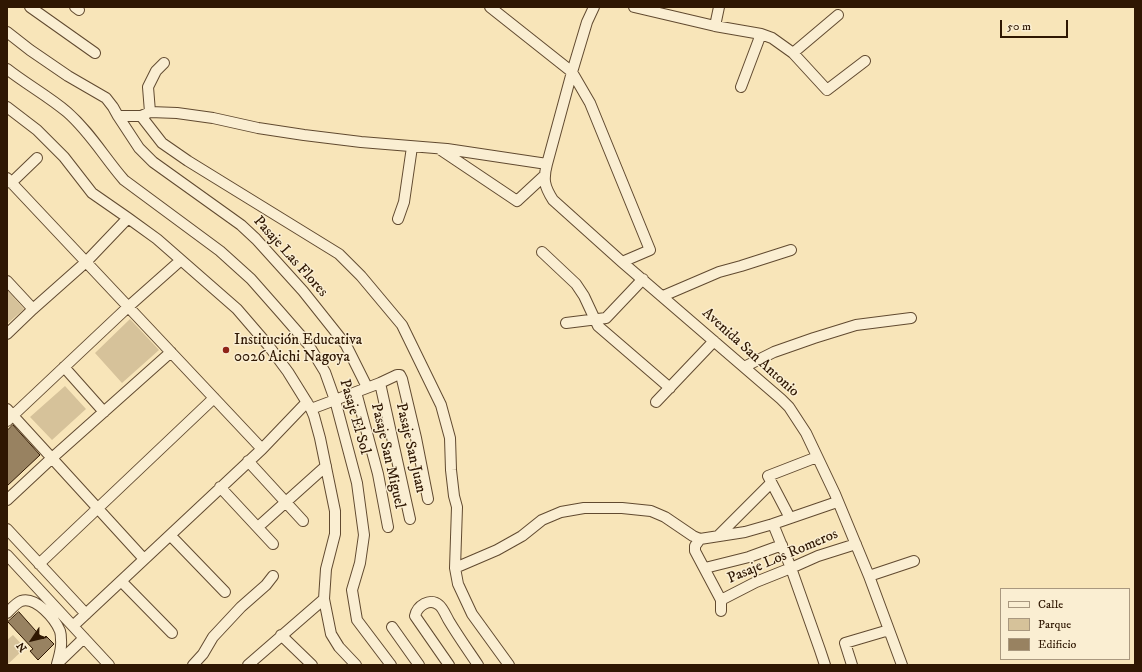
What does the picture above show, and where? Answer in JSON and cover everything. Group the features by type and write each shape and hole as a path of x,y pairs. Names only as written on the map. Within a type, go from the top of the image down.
{"street":[{"path":"30,7 95,53"},
{"path":"490,7 572,72 590,103 650,250 622,262"},
{"path":"439,148 517,201 544,176 572,72 587,22 594,7"},
{"path":"634,7 673,11 715,26 761,34 772,38 793,53 827,90 865,61"},
{"path":"715,26 719,7"},
{"path":"793,53 838,16"},
{"name":"Pasaje Las Flores","path":"7,32 68,76 106,98 139,148 153,162 241,225 256,239 303,291 346,344 367,388"},
{"path":"741,87 761,34"},
{"path":"164,63 156,71 148,87 145,114 162,143 188,162 339,254 361,276 402,325 441,405 450,438 451,470 456,507 455,568 458,584 472,614 509,665"},
{"name":"Pasaje El Sol","path":"7,69 67,112 90,135 124,180 220,251 251,279 311,348 325,372 335,400 357,483 364,535 360,563 352,590 357,620 391,665"},
{"path":"7,108 37,130 64,157 92,193 157,239 237,309 258,333 288,372 314,416 335,511 335,534 326,569 324,599 331,634 339,646 356,665"},
{"path":"118,116 177,113 213,118 258,128 304,135 361,142 439,148 547,164"},
{"path":"398,219 404,202 412,146"},
{"path":"37,158 9,181 262,449"},
{"name":"Avenida San Antonio","path":"544,176 546,190 553,200 789,407 806,433 856,544 901,664"},
{"path":"7,334 86,262 128,218"},
{"path":"663,296 719,272 791,250"},
{"path":"542,252 576,284 596,319 598,326 670,388"},
{"path":"144,559 52,458 9,415 64,367 128,306 181,260"},
{"path":"566,323 606,318 643,279"},
{"path":"7,281 33,309"},
{"path":"744,367 774,352 856,325 911,318"},
{"path":"656,402 714,341"},
{"path":"7,500 171,352"},
{"path":"64,367 104,412"},
{"path":"73,626 220,487 309,406 335,400 397,375 400,375 402,379 428,499"},
{"name":"Pasaje San Juan","path":"380,383 410,519"},
{"name":"Pasaje San Miguel","path":"356,392 378,474 388,526"},
{"path":"39,564 214,398"},
{"path":"718,536 769,479 817,457"},
{"path":"248,461 303,521"},
{"path":"258,528 326,466"},
{"path":"769,479 790,518"},
{"path":"220,487 273,544"},
{"path":"455,568 497,550 522,536 542,520 561,512 584,508 622,508 651,511 665,517 700,539 745,532 837,502"},
{"path":"773,524 791,568 825,665"},
{"path":"7,529 86,614"},
{"path":"170,535 225,592"},
{"path":"700,539 695,546 695,551 721,600 721,611"},
{"name":"Pasaje Los Romeros","path":"721,600 756,582 818,556 856,544"},
{"path":"705,568 749,557 782,545"},
{"path":"7,555 110,665"},
{"path":"869,576 914,561"},
{"path":"193,665 203,654 213,638 241,607 266,585 273,576"},
{"path":"121,581 172,633"},
{"path":"248,665 324,599"},
{"path":"7,613 22,601 28,600 35,602 43,608 55,622 60,631 62,648 56,665"},
{"path":"449,665 415,616 418,609 424,604 434,603 440,605 449,622 478,665"},
{"path":"392,628 419,665"},
{"path":"852,665 845,643 889,630"},
{"path":"281,635 312,665"},
{"path":"56,665 84,638"}],"green space":[{"path":"7,290 24,309 7,324"},
{"path":"130,319 159,350 122,383 95,353"},
{"path":"65,386 86,409 52,440 30,417"},
{"path":"13,635 25,648 7,665 7,640"}],"building":[{"path":"13,425 40,455 7,486 7,431"},
{"path":"19,612 43,639 46,636 54,644 38,660 30,651 33,649 8,622"}],"place":[{"name":"Institución Educativa 0026 Aichi Nagoya","path":"226,350"}]}
